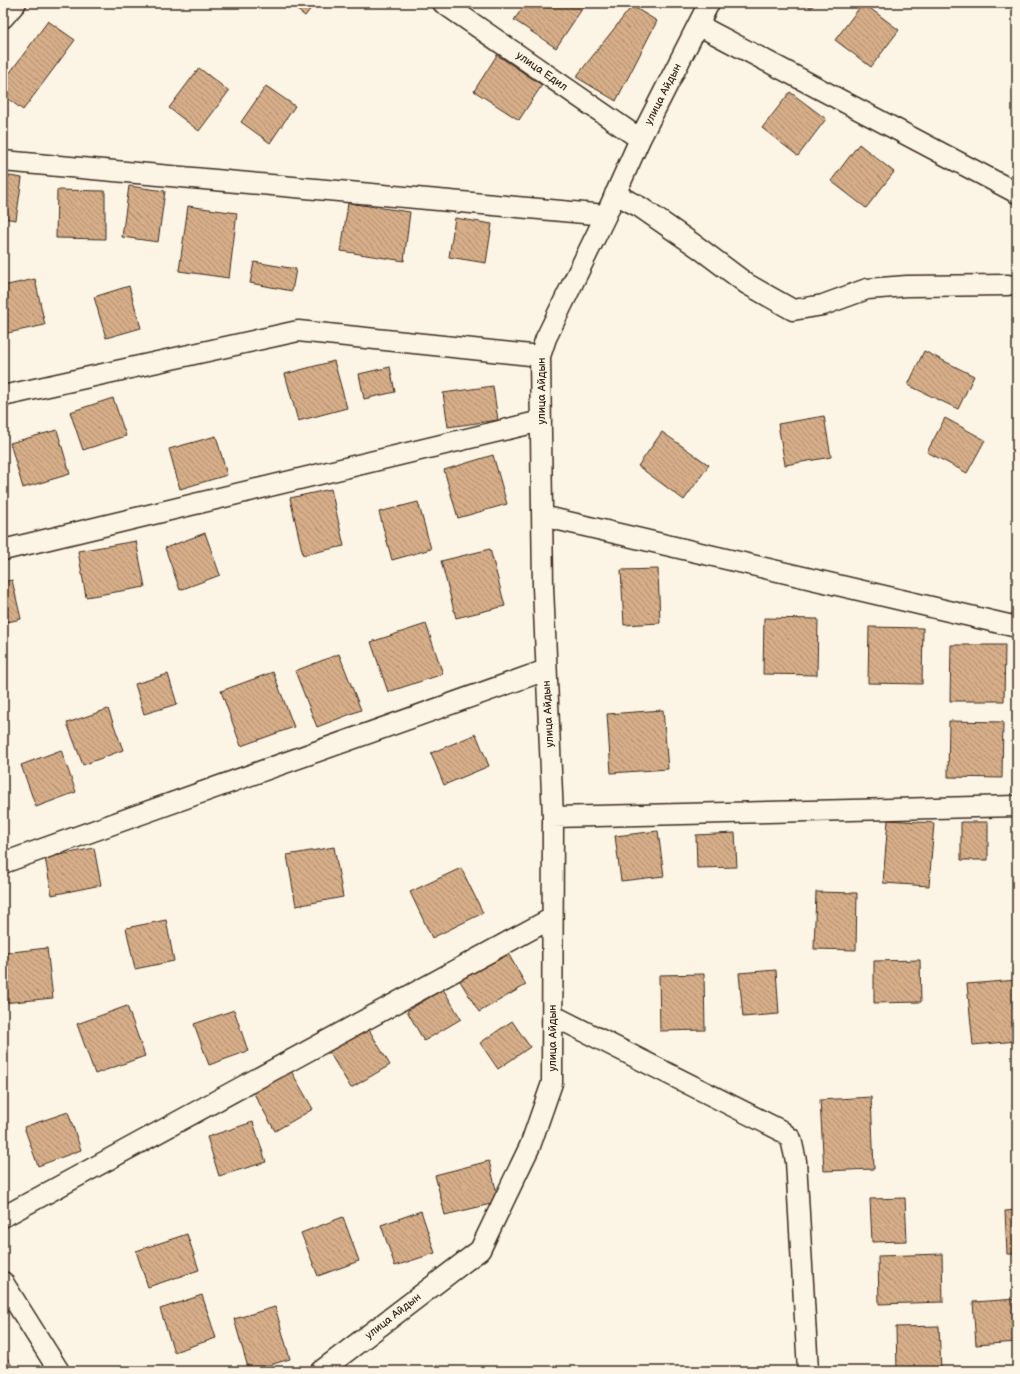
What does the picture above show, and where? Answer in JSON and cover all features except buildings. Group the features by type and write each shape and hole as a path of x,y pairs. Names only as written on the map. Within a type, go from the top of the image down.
{"street":[{"path":"3,18 16,3"},
{"name":"улица Едил","path":"444,3 640,139"},
{"name":"улица Айдын","path":"322,1371 480,1250 530,1146 552,1083 553,817 543,586 540,356 546,338 606,215 640,139 709,3"},
{"path":"698,25 1017,193"},
{"path":"3,160 606,215"},
{"path":"615,194 640,207 747,284 792,310 823,305 867,289 907,286 1008,285"},
{"path":"3,396 298,331 540,356"},
{"path":"3,550 541,421"},
{"path":"542,516 1017,627"},
{"path":"3,863 546,670"},
{"path":"553,817 1017,806"},
{"path":"3,1217 552,918"},
{"path":"552,1015 780,1130 791,1139 796,1161 808,1371"},
{"path":"3,1282 60,1371"}]}
